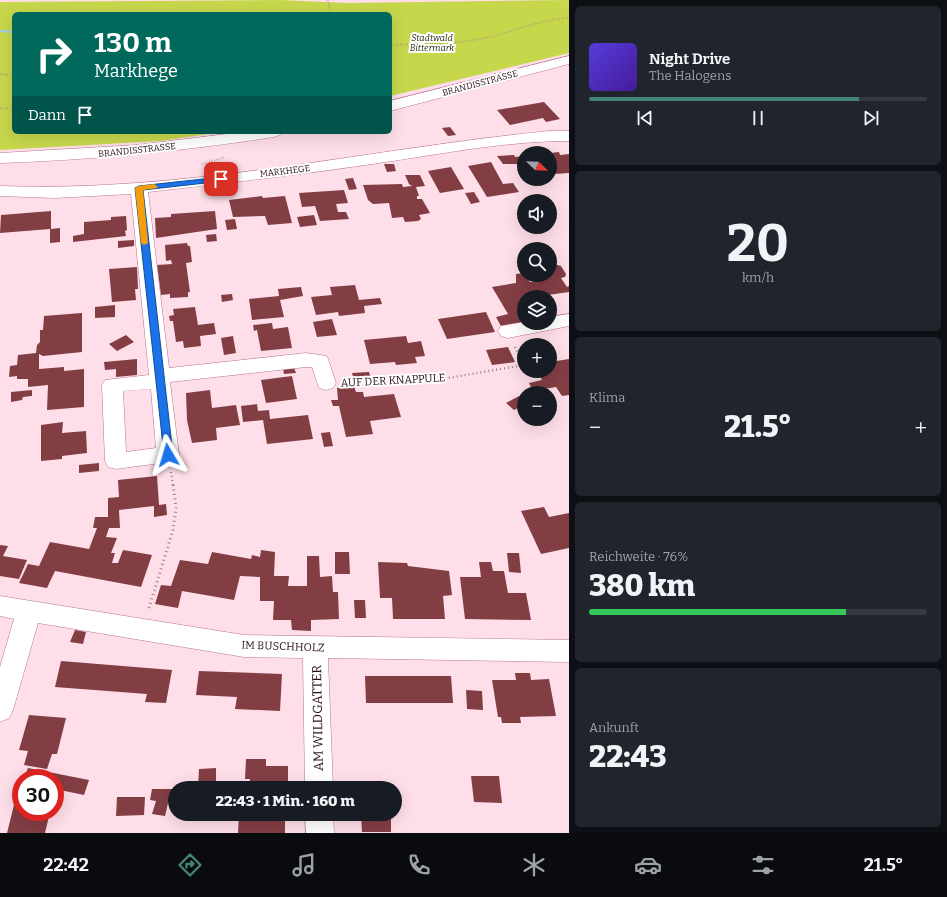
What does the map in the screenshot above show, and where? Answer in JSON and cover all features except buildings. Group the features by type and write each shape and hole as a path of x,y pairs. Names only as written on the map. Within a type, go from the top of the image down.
{"street":[{"name":"BRANDISSTRASSE","path":"392,105 569,60"},
{"name":"BRANDISSTRASSE","path":"0,158 144,150 206,143 262,134"},
{"name":"MARKHEGE","path":"0,191 54,193 139,188 290,171 498,141 548,136 569,136"},
{"path":"139,188 168,455"},
{"path":"508,331 569,320"},
{"name":"AUF DER KNAPPULE","path":"168,455 116,461 112,385 306,360 320,361 326,383"},
{"name":"IM BUSCHHOLZ","path":"0,606 244,646 569,651"},
{"path":"0,710 29,611"},
{"name":"AM WILDGATTER","path":"316,648 319,781"},
{"path":"319,821 320,833"}],"path":[{"path":"328,0 330,12"},
{"path":"392,44 467,40 497,36 553,18 569,18"},
{"path":"0,74 12,76"},
{"path":"0,108 12,109"},
{"name":"AUF DER KNAPPULE","path":"326,383 442,379 517,366"},
{"path":"142,629 173,530 176,508 168,455"}],"green space":[{"name":"Stadtwald Bittermark","path":"279,0 347,3 569,0 569,53 392,96 392,12 12,12 12,134 208,134 160,141 0,150 0,2"}],"waterway":[{"path":"0,31 12,32"}],"slow traffic":[{"path":"144,243 139,188 154,187"}],"route":[{"path":"168,455 139,188 221,179"}]}
